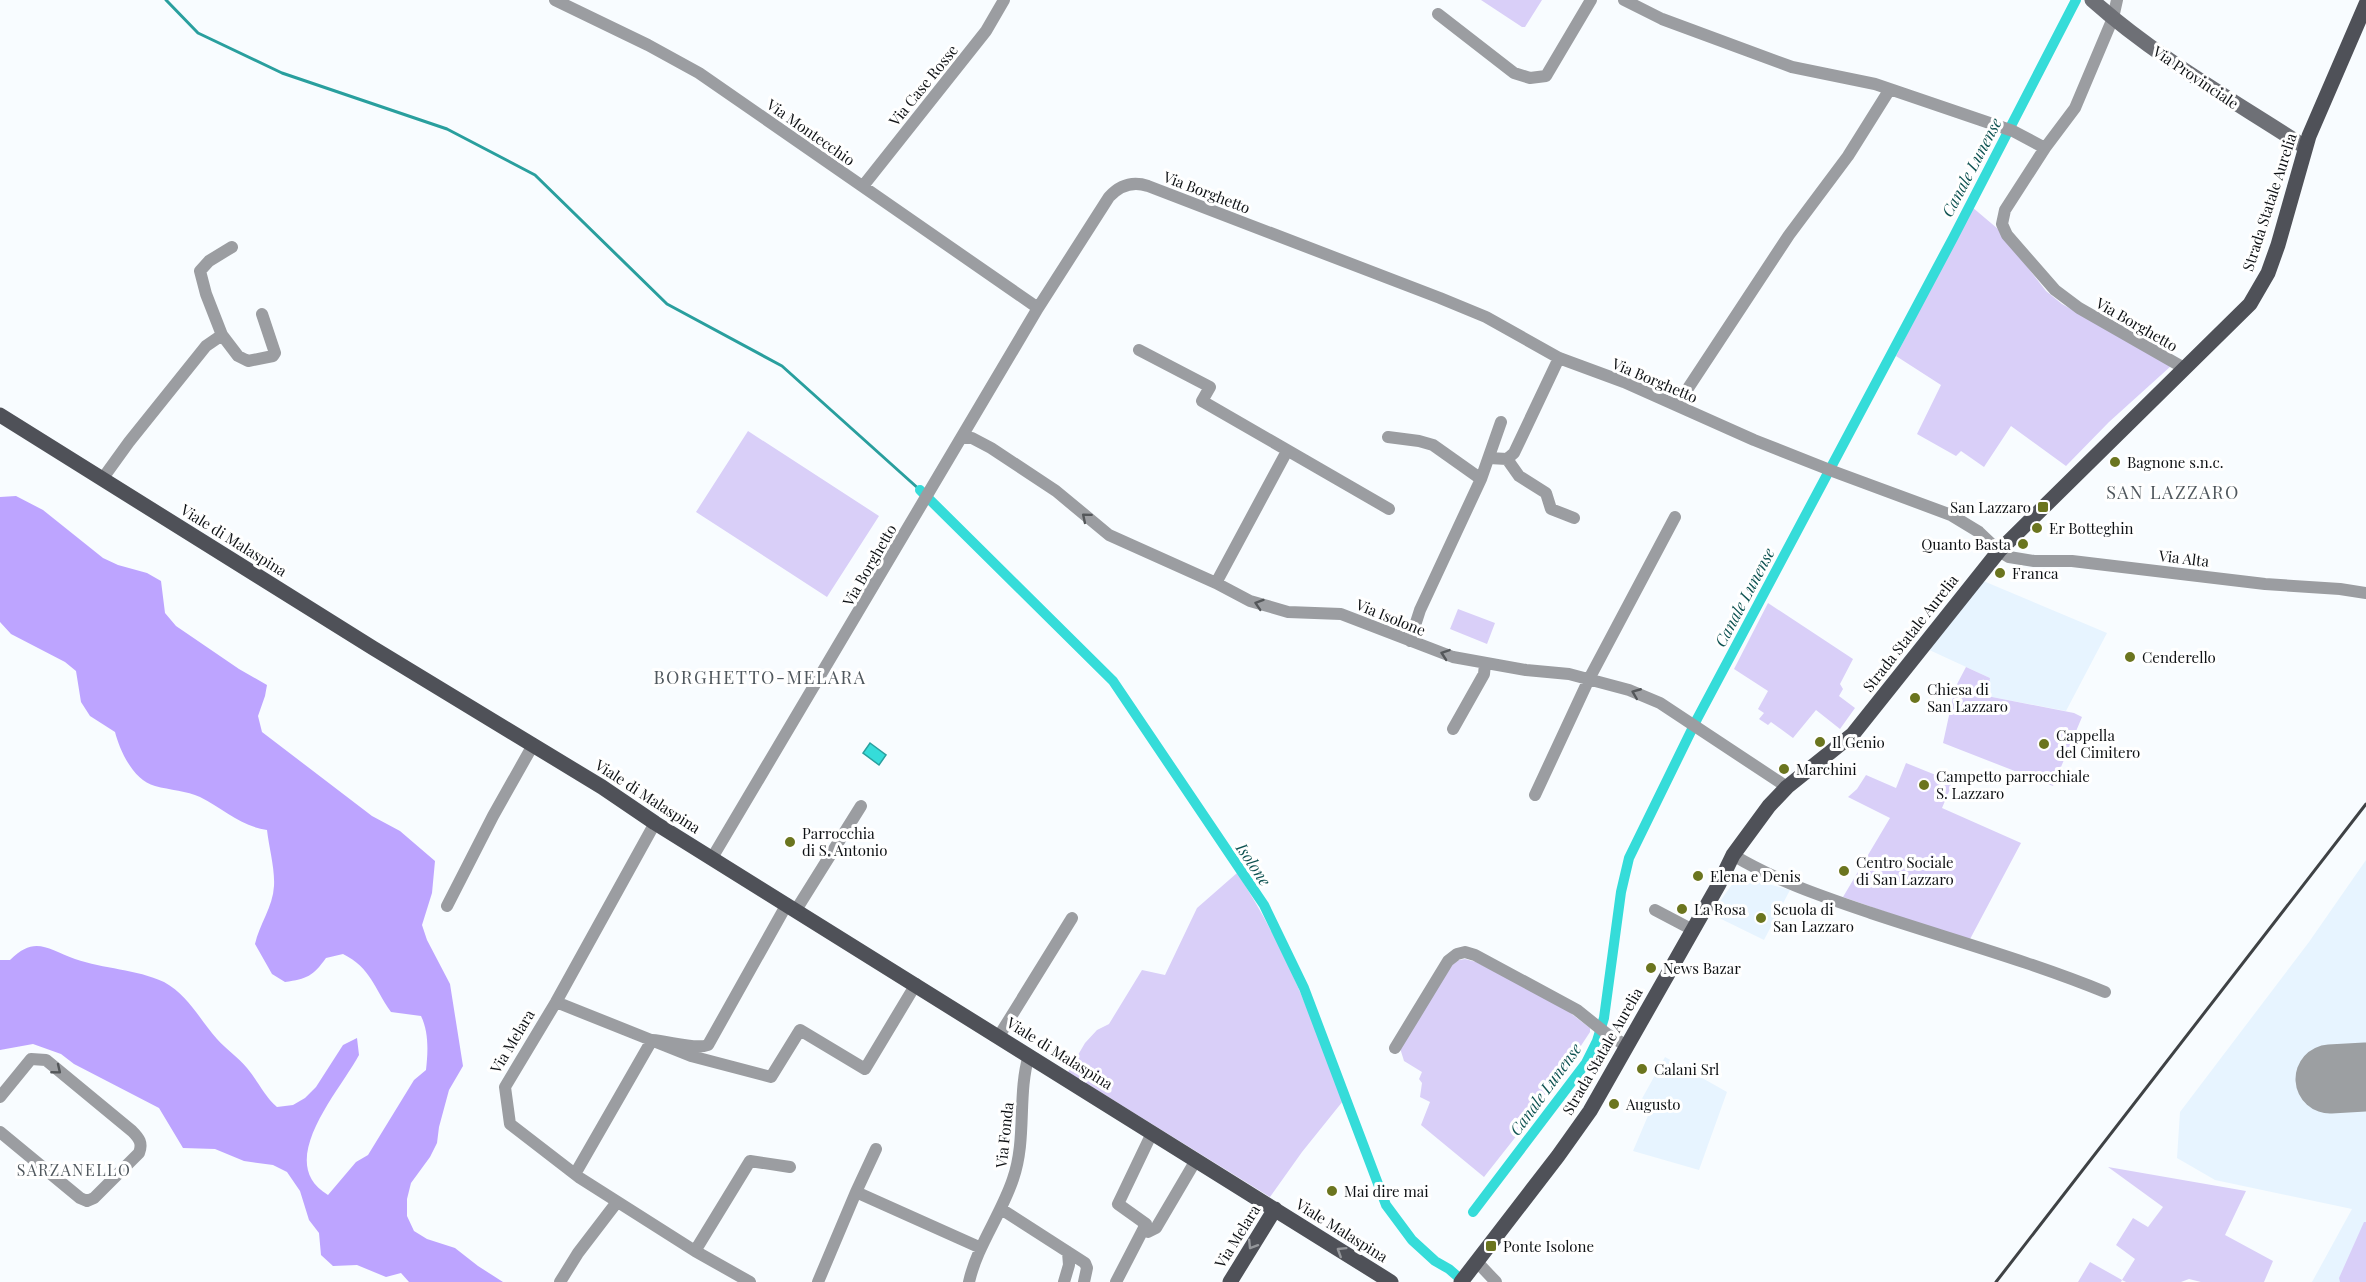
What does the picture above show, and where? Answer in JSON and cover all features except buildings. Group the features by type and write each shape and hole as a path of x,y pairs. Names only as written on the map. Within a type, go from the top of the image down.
{"main road":[{"name":"Strada Statale Aurelia","path":"1461,1282 1584,1119 1719,884 1733,855 1752,826 1787,787 1853,734 1999,551 2250,304 2268,273 2305,147 2330,83 2361,26 2366,4"},
{"name":"Viale di Malaspina","path":"0,415 373,648 602,787 655,823 1275,1209"},
{"name":"Via Melara","path":"1230,1282 1275,1209"},
{"name":"Viale Malaspina","path":"1275,1209 1391,1282"}],"street":[{"name":"Via Montecchio","path":"555,0 699,73 1038,308"},
{"name":"Via Case Rosse","path":"863,186 986,31 1004,0"},
{"path":"1438,14 1514,73 1530,78 1546,76 1591,0"},
{"path":"1624,0 1662,20 1792,67 1875,84 2008,130 2045,148"},
{"name":"Via Provinciale","path":"2092,0 2130,33 2203,83 2305,147"},
{"name":"Via Borghetto","path":"2117,0 2113,18 2075,108 2045,148 2005,210 2002,219 2005,232 2055,290 2079,308 2184,368"},
{"path":"1677,405 1790,236 1848,156 1890,89"},
{"name":"Via Borghetto","path":"712,858 1038,308 1109,197 1120,188 1137,183 1228,216 1486,317 1559,358 1624,382 1754,440 1951,515 1979,532 1999,551"},
{"path":"232,247 209,261 200,271 206,294 222,335 238,356 248,361 273,356 275,353 262,314"},
{"path":"103,478 206,346 222,335"},
{"path":"1139,350 1210,387 1202,401 1389,509"},
{"path":"1489,458 1507,459 1514,453 1559,358"},
{"path":"1410,641 1420,610 1481,479 1501,422"},
{"path":"1388,437 1433,445 1481,479"},
{"name":"Via Isolone","path":"962,438 972,438 1019,466 1056,491 1109,535 1250,601 1288,612 1341,614 1362,620 1453,657 1485,664 1569,674 1629,690 1660,703 1787,787"},
{"path":"1215,583 1287,451"},
{"path":"1507,459 1519,476 1546,493 1551,509 1574,518"},
{"path":"1535,795 1589,679 1675,517"},
{"name":"Via Alta","path":"1999,551 2009,557 2034,561 2083,562 2265,584 2366,593"},
{"path":"1453,729 1484,674 1485,664"},
{"path":"447,906 533,745"},
{"path":"652,1040 700,1048 708,1045 791,907 861,806"},
{"name":"Via Melara","path":"655,823 556,1002 505,1087 510,1124 575,1174 617,1202 750,1282"},
{"path":"1733,855 1760,871 1839,902 2067,977 2104,992"},
{"path":"1655,910 1693,930"},
{"path":"999,1036 1072,918"},
{"path":"1395,1048 1448,961 1457,954 1465,952 1517,976 1577,1010 1607,1034 1627,1046"},
{"path":"556,1002 691,1056 771,1077 800,1030 865,1070 916,984"},
{"path":"575,1174 652,1040"},
{"name":"Via Fonda","path":"969,1282 981,1248 1014,1178 1022,1129 1023,1073 1029,1055"},
{"path":"0,1097 31,1059 46,1060 132,1131 139,1138 142,1146 140,1153 94,1198 87,1201 80,1198 0,1132"},
{"path":"1116,1282 1146,1224 1118,1204 1152,1133"},
{"path":"819,1282 876,1149"},
{"path":"1143,1230 1148,1232 1156,1228 1196,1160"},
{"path":"695,1251 750,1161 790,1167"},
{"path":"856,1192 981,1248"},
{"path":"560,1282 578,1253 617,1202"},
{"path":"1001,1209 1085,1263 1087,1268 1084,1282"},
{"path":"1064,1282 1069,1265 1068,1252"},
{"path":"1475,1265 1496,1282"}],"shaded area":[{"path":"1481,0 1542,0 1525,27 1522,27"},
{"path":"1972,207 1998,229 2046,291 2062,304 2171,366 2109,422 2066,466 2011,426 1984,467 1961,451 1956,456 1917,434 1941,385 1896,356"},
{"path":"748,431 879,516 827,597 696,512"},
{"path":"16,496 43,510 103,558 147,573 161,581 165,613 176,626 239,669 267,685 258,716 262,732 372,816 400,831 435,861 432,893 422,925 427,940 450,984 463,1066 449,1090 437,1143 411,1183 407,1199 407,1216 414,1231 427,1239 455,1248 503,1282 409,1282 401,1273 386,1277 357,1265 333,1266 321,1255 319,1233 309,1220 300,1191 287,1172 273,1165 244,1161 215,1149 183,1148 159,1108 74,1064 61,1054 33,1044 0,1050 0,960 10,960 19,952 34,946 49,948 86,962 142,974 172,987 187,1001 217,1039 247,1068 277,1107 293,1105 305,1098 316,1087 343,1045 357,1038 359,1055 326,1107 309,1146 307,1165 313,1181 328,1195 356,1162 368,1155 414,1080 426,1070 427,1050 427,1036 421,1016 391,1012 366,972 343,954 326,958 313,973 299,980 285,982 272,974 255,944 271,901 274,886 267,830 240,821 200,797 155,786 140,778 124,756 115,732 90,716 81,702 76,671 65,662 11,634 0,622 0,497"},
{"path":"1981,580 2107,633 2066,711 1987,696 1990,678 1925,648"},
{"path":"1768,603 1853,659 1840,684 1843,689 1839,696 1855,708 1840,729 1816,710 1793,738 1771,722 1768,725 1759,719 1764,713 1758,709 1768,691 1734,669"},
{"path":"1458,609 1495,623 1487,644 1450,629"},
{"path":"1966,667 1990,678 1987,696 2074,713 2082,717 2053,786 1943,743 1955,688"},
{"path":"1906,763 1953,782 1942,808 2021,843 1969,941 1843,897 1890,818 1848,797 1857,789 1866,775 1896,788"},
{"path":"2366,860 2366,1282 2312,1282 2352,1209 2215,1180 2177,1158 2180,1112 2309,942"},
{"path":"1237,873 1254,899 1283,955 1309,1013 1343,1101 1270,1197 1068,1072 1085,1043 1097,1030 1109,1024 1142,970 1165,975 1197,908"},
{"path":"1738,876 1790,890 1764,940 1711,914"},
{"path":"1459,960 1476,962 1560,1005 1590,1028 1590,1032 1548,1096 1484,1177 1421,1125 1430,1102 1420,1097 1422,1083 1419,1079 1422,1072 1404,1061 1400,1048 1448,968"},
{"path":"1665,1057 1727,1092 1699,1170 1633,1151 1650,1111 1639,1104"},
{"path":"2108,1167 2246,1191 2225,1235 2273,1261 2264,1282 2201,1282 2189,1279 2181,1282 2126,1282 2122,1280 2135,1259 2116,1245 2133,1218 2148,1227 2163,1207"},
{"path":"2364,1222 2366,1222 2366,1282 2340,1282 2339,1278"},
{"path":"2090,1262 2122,1280 2121,1282 2078,1282"}],"water":[{"path":"870,743 886,755 879,765 863,753"}],"waterway":[{"path":"166,0 198,33 282,73 447,129 535,175 667,304 782,366 920,490"},
{"name":"Canale Lunense","path":"1473,1212 1586,1063 1597,1041 1604,1018 1621,892 1629,858 1697,719 1953,238 2076,0"},
{"name":"Isolone","path":"920,490 1113,681 1264,905 1304,988 1386,1205 1412,1240 1435,1261 1464,1282"}],"runway":[{"path":"2330,1079 2366,1077"}],"railway":[{"path":"1996,1282 2366,804"}],"place":[{"name":"Bagnone s.n.c.","path":"2115,462"},
{"name":"San Lazzaro","path":"2043,507"},
{"name":"Er Botteghin","path":"2037,528"},
{"name":"Quanto Basta","path":"2023,544"},
{"name":"Franca","path":"2000,573"},
{"name":"Cenderello","path":"2130,657"},
{"name":"Chiesa di San Lazzaro","path":"1915,698"},
{"name":"Il Genio","path":"1820,742"},
{"name":"Cappella del Cimitero","path":"2044,744"},
{"name":"Marchini","path":"1784,769"},
{"name":"Campetto parrocchiale S. Lazzaro","path":"1924,785"},
{"name":"Parrocchia di S. Antonio","path":"790,842"},
{"name":"Centro Sociale di San Lazzaro","path":"1844,871"},
{"name":"Elena e Denis","path":"1698,876"},
{"name":"La Rosa","path":"1682,909"},
{"name":"Scuola di San Lazzaro","path":"1761,918"},
{"name":"News Bazar","path":"1651,968"},
{"name":"Calani Srl","path":"1642,1069"},
{"name":"Augusto","path":"1614,1104"},
{"name":"Mai dire mai","path":"1332,1191"},
{"name":"Ponte Isolone","path":"1491,1246"}],"district":[{"name":"SAN LAZZARO","path":"2173,492"},
{"name":"BORGHETTO-MELARA","path":"760,677"},
{"name":"SARZANELLO","path":"74,1169"}]}
